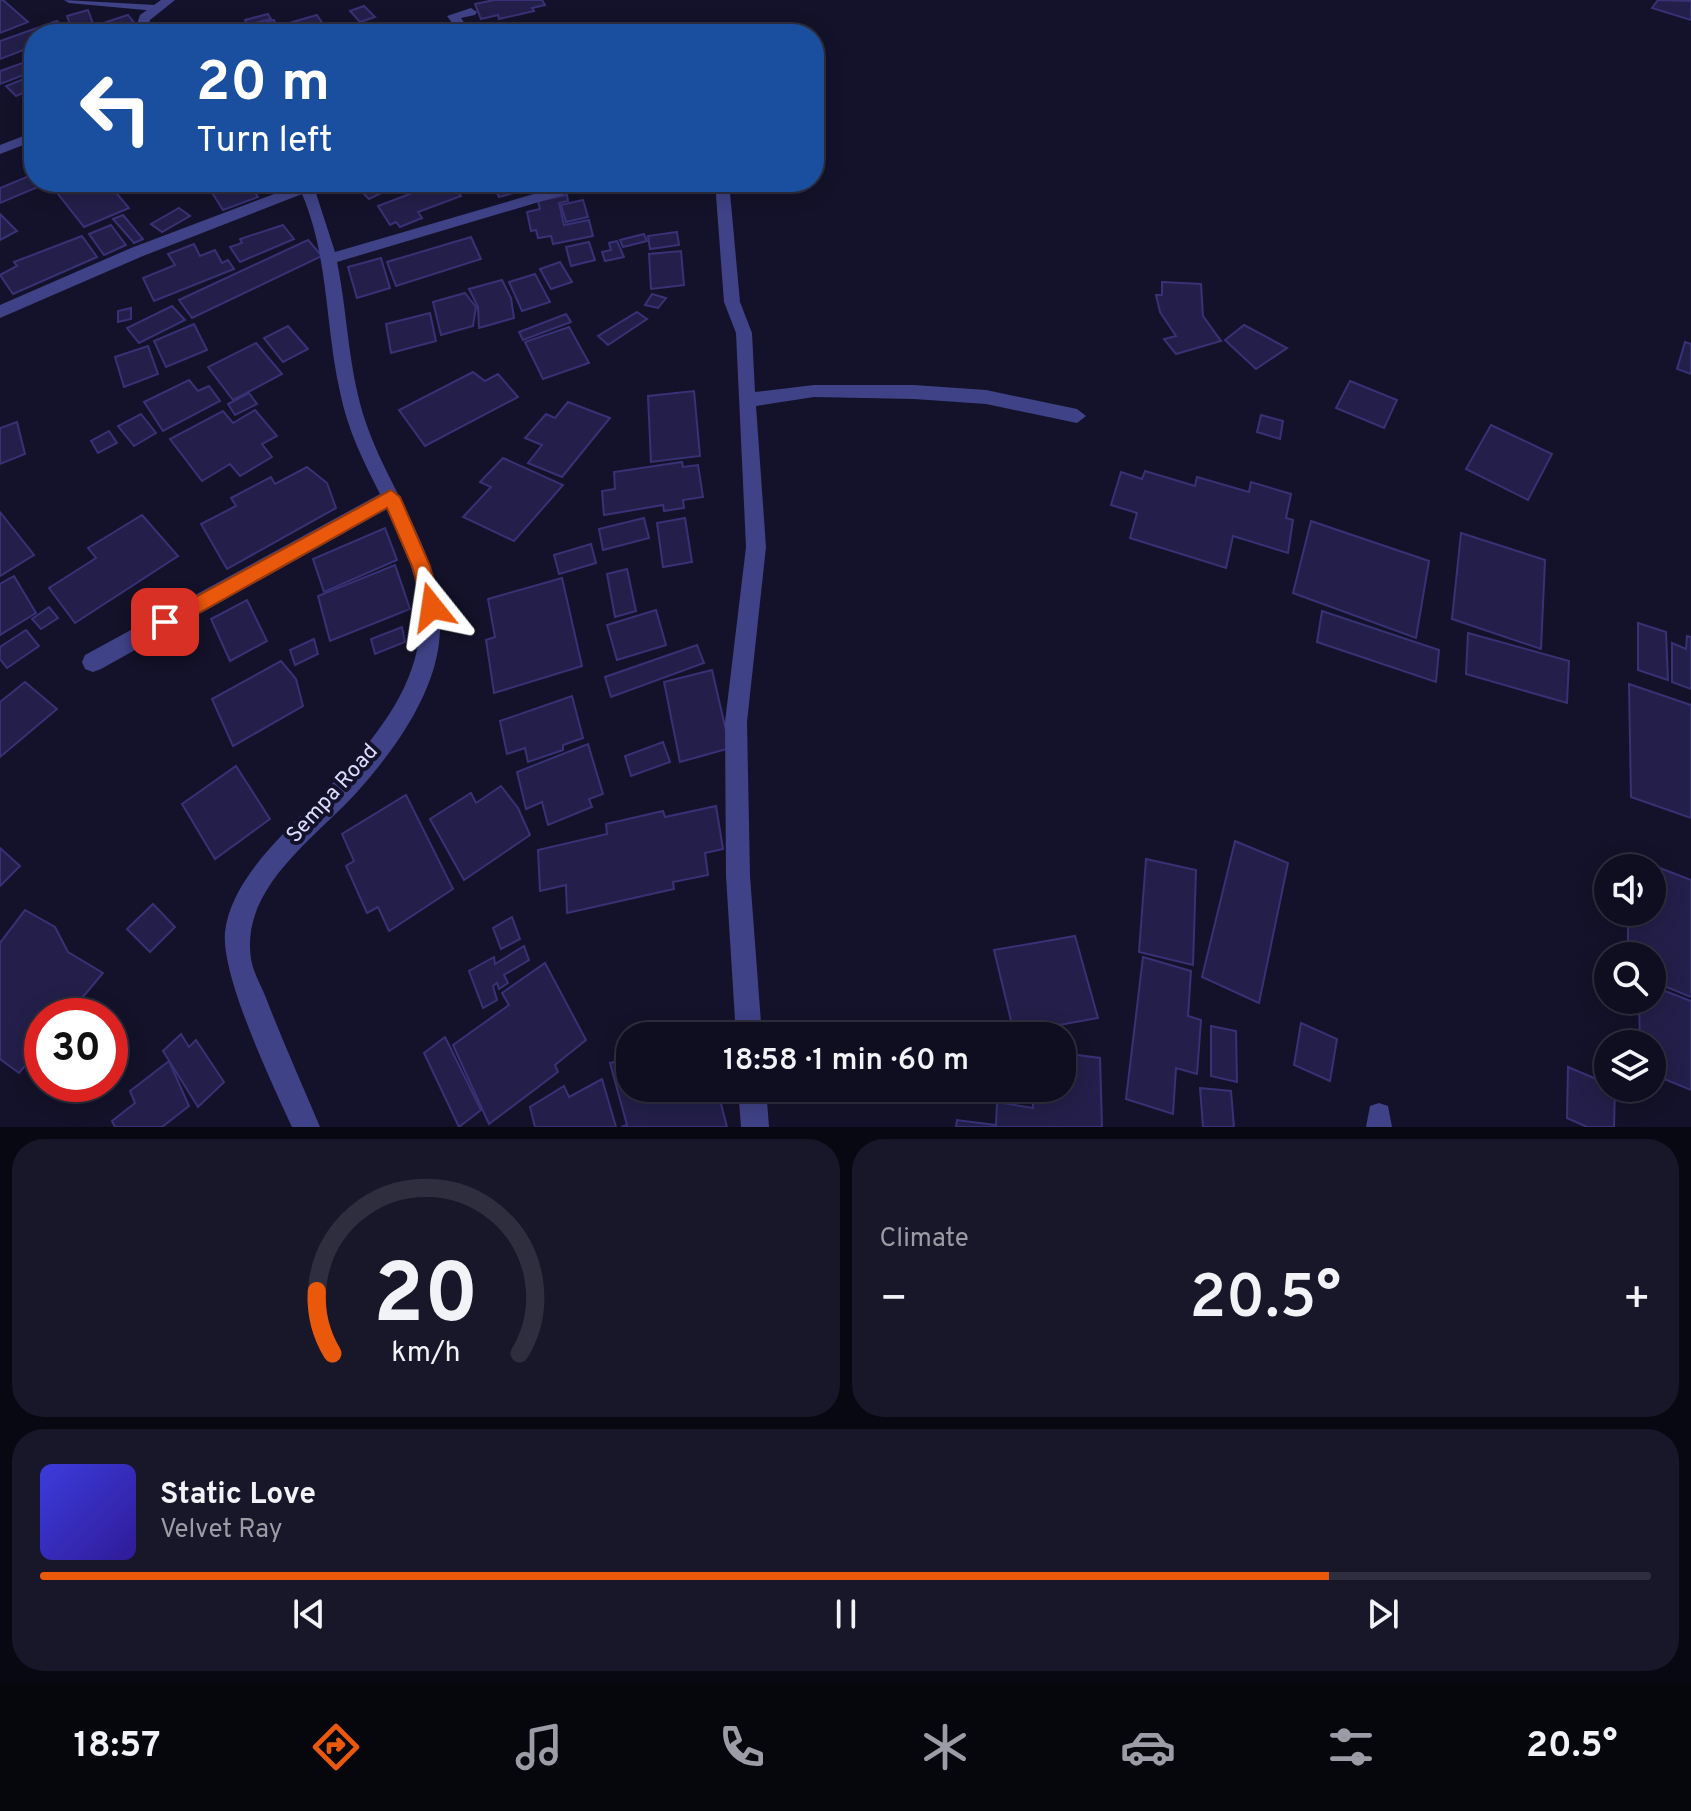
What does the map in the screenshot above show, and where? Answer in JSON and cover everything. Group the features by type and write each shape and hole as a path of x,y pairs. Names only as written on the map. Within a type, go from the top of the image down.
{"street":[{"path":"142,24 144,18 169,0"},
{"path":"459,24 453,16 471,12"},
{"path":"0,150 24,140"},
{"path":"0,312 286,192"},
{"name":"Sempa Road","path":"306,1127 280,1072 238,957 240,927 252,892 276,857 364,767 415,689 428,649 432,607 421,566 357,424 342,367 333,273 322,221 309,192"},
{"path":"329,259 557,192"},
{"path":"723,192 732,302 744,333 756,547 736,722 738,876 748,1022"},
{"path":"747,402 765,396 814,391 914,392 986,397 1077,416"},
{"path":"93,662 391,497"},
{"path":"753,1102 755,1127"}],"lane":[{"path":"69,0 156,8"}],"building":[{"path":"0,0 3,0 28,22 0,33"},
{"path":"494,0 542,0 545,5 532,8 534,11 499,19 498,15 481,19 475,4"},
{"path":"1658,0 1691,1 1691,20 1652,8"},
{"path":"364,6 375,17 360,22 350,11"},
{"path":"88,10 93,24 70,24 67,16"},
{"path":"268,14 271,19 251,24 247,24 245,20"},
{"path":"128,15 135,24 100,24"},
{"path":"317,15 323,24 286,24"},
{"path":"24,33 24,50 0,59 0,41"},
{"path":"24,63 24,75 0,84 0,71"},
{"path":"24,79 24,92 16,96 6,86"},
{"path":"24,178 26,192 0,203 0,188"},
{"path":"115,192 129,208 84,227 58,194"},
{"path":"212,192 254,192 258,197 223,210"},
{"path":"362,192 383,192 369,199"},
{"path":"415,192 458,192 461,196 418,212 422,218 400,227 396,222 390,225 378,206"},
{"path":"496,192 517,192 499,197"},
{"path":"567,195 568,201 559,203 564,225 589,220 593,236 553,244 551,236 538,238 536,230 531,231 527,212 540,209 538,201"},
{"path":"583,200 588,217 566,222 561,205"},
{"path":"179,208 190,216 162,232 151,224"},
{"path":"0,214 17,231 0,240"},
{"path":"123,215 143,239 134,243 113,219"},
{"path":"111,225 126,245 104,255 89,234"},
{"path":"283,225 294,239 240,262 230,247 242,243 240,239"},
{"path":"677,232 679,245 650,249 648,236"},
{"path":"644,234 647,241 623,247 620,240"},
{"path":"82,236 97,257 13,294 0,275 17,266 14,262"},
{"path":"471,237 481,259 396,286 387,262"},
{"path":"308,240 322,256 192,318 179,300"},
{"path":"617,241 624,257 605,261 602,252 611,250 609,243"},
{"path":"589,242 595,260 571,266 566,247"},
{"path":"194,244 200,256 215,250 222,263 228,260 234,269 154,301 143,278 175,265 168,254"},
{"path":"681,251 684,285 651,289 649,254"},
{"path":"381,258 390,288 357,298 348,267"},
{"path":"560,262 572,282 551,289 540,269"},
{"path":"535,274 550,302 522,311 509,282"},
{"path":"502,280 511,298 514,318 479,328 478,307 469,289"},
{"path":"1162,282 1201,284 1203,316 1221,341 1176,354 1164,339 1176,336 1160,312 1156,295 1162,295"},
{"path":"465,293 476,307 473,326 441,335 433,302"},
{"path":"652,294 666,298 658,308 645,305"},
{"path":"172,306 185,320 139,343 127,328"},
{"path":"131,308 131,319 118,322 118,311"},
{"path":"637,312 647,319 608,345 598,336"},
{"path":"430,313 436,341 391,353 386,324"},
{"path":"566,314 571,322 523,340 519,332"},
{"path":"194,324 207,350 166,367 154,341"},
{"path":"1244,325 1287,348 1256,369 1225,340"},
{"path":"288,326 308,349 283,362 264,338"},
{"path":"569,327 589,363 543,379 525,342"},
{"path":"1685,342 1691,344 1691,374 1677,369"},
{"path":"256,343 282,374 233,400 208,367"},
{"path":"148,346 158,374 124,387 115,357"},
{"path":"473,372 485,381 498,374 518,397 425,446 399,410"},
{"path":"189,380 198,391 209,386 220,401 163,431 144,402"},
{"path":"1350,381 1397,400 1384,428 1336,408"},
{"path":"694,391 700,456 651,462 648,396"},
{"path":"249,393 257,404 235,415 228,404"},
{"path":"568,402 610,418 562,477 528,463 542,445 525,438 546,414 555,418"},
{"path":"255,410 277,436 262,444 272,457 240,476 230,464 202,481 170,439 223,411 233,423"},
{"path":"141,414 156,433 134,446 118,426"},
{"path":"1261,415 1283,421 1280,439 1257,432"},
{"path":"17,422 25,454 0,464 0,428"},
{"path":"1491,425 1552,454 1528,500 1466,469"},
{"path":"109,431 117,443 98,453 91,441"},
{"path":"503,458 563,485 514,541 463,517 491,487 480,482"},
{"path":"682,462 683,467 698,465 703,497 683,500 684,508 664,511 663,505 604,515 602,491 615,489 614,472"},
{"path":"307,467 327,483 336,508 227,569 201,524 236,506 231,498 271,477 275,484"},
{"path":"1145,471 1195,486 1197,477 1249,492 1251,482 1291,494 1286,518 1293,520 1288,553 1233,536 1226,568 1130,538 1137,513 1111,505 1121,472 1142,479"},
{"path":"0,512 34,555 0,576"},
{"path":"142,515 178,556 75,623 49,588 96,558 88,548"},
{"path":"644,518 649,538 603,550 599,529"},
{"path":"685,518 692,562 663,567 657,523"},
{"path":"1311,521 1429,561 1416,638 1293,593"},
{"path":"385,528 397,560 324,592 313,559"},
{"path":"1461,533 1545,560 1541,649 1452,619"},
{"path":"591,544 596,563 559,574 554,555"},
{"path":"395,565 410,609 330,641 318,596"},
{"path":"627,569 636,611 615,617 607,574"},
{"path":"14,576 36,613 0,635 0,584"},
{"path":"562,578 582,666 494,693 486,640 495,637 488,599"},
{"path":"247,600 267,641 230,661 211,619"},
{"path":"49,607 58,618 41,629 32,619"},
{"path":"656,610 666,645 617,660 607,625"},
{"path":"1322,611 1439,650 1436,682 1317,642"},
{"path":"1638,623 1666,632 1668,680 1638,670"},
{"path":"402,627 405,642 375,654 371,639"},
{"path":"26,630 39,646 7,668 0,659 0,647"},
{"path":"1468,633 1569,661 1567,703 1466,674"},
{"path":"1687,636 1691,637 1691,689 1672,682 1672,643 1686,649"},
{"path":"314,639 318,654 295,665 290,650"},
{"path":"697,645 704,663 611,697 605,677"},
{"path":"281,661 296,679 303,706 233,746 212,699"},
{"path":"712,670 730,748 680,762 664,682"},
{"path":"25,682 57,709 0,757 0,702"},
{"path":"1629,684 1691,705 1691,818 1631,797"},
{"path":"572,696 583,738 563,745 563,750 528,762 525,748 507,754 500,721"},
{"path":"663,742 670,762 631,776 625,756"},
{"path":"588,744 603,794 589,799 592,807 548,825 542,802 526,809 517,772"},
{"path":"236,766 270,819 215,859 182,804"},
{"path":"501,786 518,808 530,835 464,880 430,819 471,793 476,803"},
{"path":"406,795 453,889 389,931 378,907 367,913 346,866 354,861 342,834"},
{"path":"716,806 723,849 705,853 708,875 673,882 674,889 567,913 566,885 540,891 538,850 607,834 606,824 663,811 665,817"},
{"path":"1235,841 1288,863 1259,1003 1202,977"},
{"path":"0,848 20,866 0,886"},
{"path":"1146,859 1196,870 1193,965 1139,952"},
{"path":"1666,870 1691,880 1691,997 1666,987 1666,942 1628,942 1628,926 1666,926"},
{"path":"153,904 175,927 150,952 127,929"},
{"path":"25,910 55,927 68,952 103,973 82,998 24,998 24,1067 19,1073 0,1059 0,943"},
{"path":"512,917 520,939 501,949 493,928"},
{"path":"1075,936 1098,1018 1076,1022 1011,1022 994,950"},
{"path":"524,946 529,960 504,975 508,983 499,989 497,983 493,986 497,1000 483,1008 469,971 494,957 495,964"},
{"path":"1143,957 1191,971 1188,1016 1201,1020 1197,1074 1176,1068 1173,1114 1126,1099"},
{"path":"545,963 586,1040 555,1065 558,1072 489,1124 453,1045 509,1005 502,993"},
{"path":"1666,991 1691,1001 1691,1090 1666,1080 1666,1030 1640,1030 1639,1014 1666,1014"},
{"path":"1301,1023 1337,1039 1330,1081 1294,1065"},
{"path":"1211,1026 1236,1031 1237,1082 1211,1076"},
{"path":"181,1034 189,1047 196,1040 224,1082 198,1107 163,1051"},
{"path":"445,1037 481,1110 459,1127 424,1053"},
{"path":"1076,1055 1100,1058 1102,1127 956,1127 957,1120 996,1125 997,1102 1033,1108 1033,1102 1076,1102"},
{"path":"169,1061 189,1106 162,1127 115,1127 112,1121 135,1103 130,1091"},
{"path":"616,1062 616,1085 610,1063"},
{"path":"1568,1067 1594,1078 1594,1102 1615,1102 1614,1127 1587,1127 1567,1118"},
{"path":"602,1079 616,1127 535,1127 530,1107 564,1086 569,1097"},
{"path":"1200,1088 1231,1091 1234,1127 1203,1127"},
{"path":"621,1102 721,1102 727,1127 621,1127 627,1125"}],"route":[{"path":"165,622 391,497 421,566 432,607"}]}
